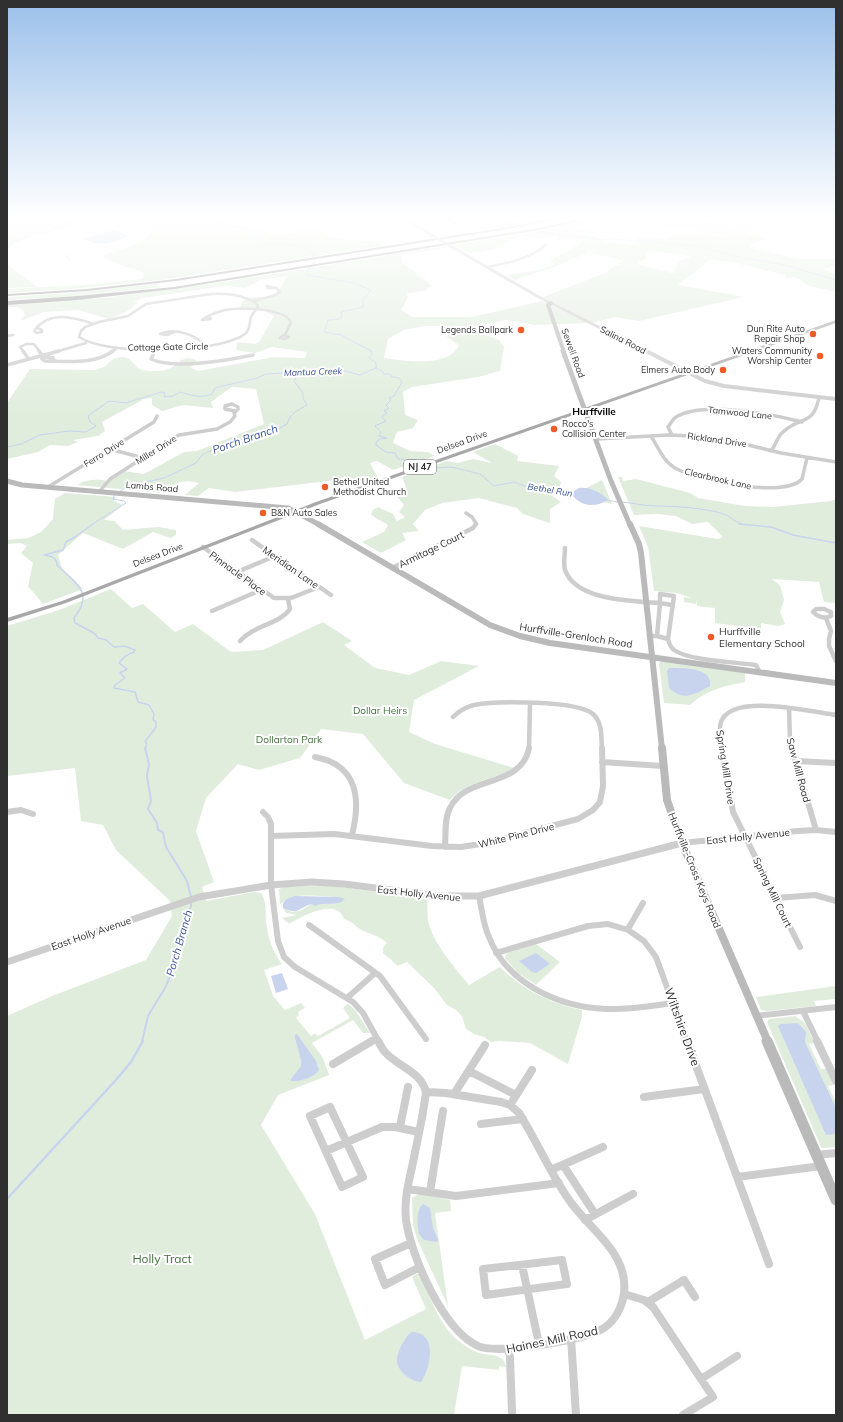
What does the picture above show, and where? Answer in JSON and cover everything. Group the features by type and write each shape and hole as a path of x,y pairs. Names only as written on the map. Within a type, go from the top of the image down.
{"highway":[{"path":"7,295 135,285"},
{"path":"7,302 77,298 182,285"}],"main road":[{"name":"Sewell Road","path":"551,303 548,305 554,326 585,409"},
{"name":"Delsea Drive","path":"7,620 64,602 296,511 836,321"},
{"name":"Hurffville-Cross Keys Road","path":"585,409 611,481 639,544 647,601 651,658 668,804 682,843 836,1200"},
{"name":"Lambs Road","path":"7,482 48,487 288,508 296,511"},
{"name":"Hurffville-Grenloch Road","path":"296,511 490,625 511,634 531,640 836,683"}],"street":[{"name":"Salina Road","path":"520,285 688,373 718,385 836,399"},
{"path":"253,301 276,295 280,292 277,288"},
{"path":"8,363 27,357 68,349 84,343 79,337 80,333 86,328 94,324 125,317 142,306 155,302 178,301 218,294 235,295 253,301 257,304 256,311"},
{"path":"209,316 228,310 277,312 288,316 291,322 285,335"},
{"name":"Cottage Gate Circle","path":"84,343 117,348 156,349 207,347 228,342 244,335 250,330 251,317 256,311"},
{"path":"37,328 45,320 62,317 94,324"},
{"path":"174,332 198,338 207,347"},
{"path":"7,336 13,335"},
{"path":"27,357 20,347 26,344 34,344 41,354"},
{"path":"54,360 75,362 92,360 107,356 117,348"},
{"path":"156,349 151,359 165,364 217,362 252,355"},
{"path":"771,451 782,433 802,422 816,411 819,397"},
{"name":"Tamwood Lane","path":"672,435 668,427 672,420 680,416 704,410 720,410 802,422"},
{"name":"Miller Drive","path":"100,491 110,479 179,435 190,432 213,430 223,426 233,420 235,411"},
{"name":"Ferro Drive","path":"48,487 154,422 157,416"},
{"name":"Rickland Drive","path":"596,438 672,435 732,441 771,451 836,462"},
{"name":"Clearbrook Lane","path":"650,436 667,462 675,468 747,487 783,487 796,484 802,477 807,458"},
{"path":"110,449 143,458"},
{"name":"Armitage Court","path":"392,568 473,528 476,523 475,521 466,514"},
{"name":"Meridian Lane","path":"252,540 331,595"},
{"name":"Pinnacle Place","path":"203,547 274,598 288,599"},
{"path":"565,548 564,564 566,571 576,584 587,590 609,598 647,601 672,605"},
{"path":"237,572 275,556"},
{"path":"240,641 247,634 286,615 290,609 288,599 319,587"},
{"path":"212,611 261,590"},
{"path":"657,636 660,594 674,596 668,639 672,648 682,654 756,665 760,673"},
{"path":"826,618 831,631 827,639 828,647 836,661"},
{"path":"649,636 657,636 668,639"},
{"name":"White Pine Drive","path":"271,836 314,833 352,835 445,847 480,845 583,817 596,806 602,797 600,724 598,719 591,713 575,707 501,703 478,704 465,708 453,716"},
{"path":"445,847 448,814 455,800 467,790 510,774 524,762 528,748 530,704"},
{"name":"Spring Mill Drive","path":"746,836 735,816 731,804 720,734 720,723 726,713 741,706 764,705 836,715"},
{"name":"Saw Mill Road","path":"789,708 790,736 795,760 816,830"},
{"path":"315,757 330,760 338,765 353,784 358,808 352,835"},
{"path":"795,760 836,763"},
{"path":"602,762 663,766"},
{"path":"7,812 21,810 33,814"},
{"path":"263,812 270,820 271,885 278,941 284,957 301,971 347,998 363,1013 388,1055 418,1076 424,1084 426,1092 454,1094 501,1102 510,1105 532,1070"},
{"name":"East Holly Avenue","path":"7,962 199,897 271,885 299,882 327,882 439,896 479,896 682,843 816,830 836,832"},
{"name":"Spring Mill Court","path":"746,836 800,947"},
{"path":"776,898 815,895 836,901"},
{"path":"479,896 486,931 496,953 506,966 524,982 547,996 571,1004 592,1008 615,1009 673,1003"},
{"path":"628,929 643,903"},
{"name":"Wiltshire Drive","path":"496,953 592,924 608,924 628,929 641,937 652,948 769,1264"},
{"path":"309,925 375,972 384,981 426,1039"},
{"path":"347,998 375,972"},
{"path":"756,1016 836,1007"},
{"path":"803,1011 836,1081"},
{"path":"334,1064 377,1038"},
{"path":"454,1094 485,1045"},
{"path":"469,1071 516,1095"},
{"path":"400,1127 408,1088"},
{"path":"644,1097 704,1089"},
{"name":"Haines Mill Road","path":"426,1092 408,1189 405,1217 411,1243 420,1267 446,1319 459,1335 484,1348 508,1350 595,1333 603,1329 622,1306 624,1294 624,1278 616,1258 575,1208 519,1114 510,1105"},
{"path":"330,1107 363,1177 342,1187 326,1151 310,1116 330,1107"},
{"path":"430,1192 444,1111"},
{"path":"481,1124 522,1119"},
{"path":"326,1151 378,1128 390,1126 419,1132"},
{"path":"552,1170 602,1147"},
{"path":"816,1155 836,1153"},
{"path":"562,1165 595,1214"},
{"path":"737,1177 821,1166"},
{"path":"408,1189 449,1196 462,1196 559,1183"},
{"path":"585,1220 633,1194"},
{"path":"411,1243 375,1259 385,1284 420,1267"},
{"path":"562,1260 567,1284 486,1295 483,1269 522,1265 562,1260"},
{"path":"522,1265 539,1344"},
{"path":"648,1302 684,1280 695,1297"},
{"path":"624,1294 648,1302 713,1397 684,1415"},
{"path":"570,1338 576,1415"},
{"path":"508,1350 510,1357 512,1412"},
{"path":"701,1379 737,1356"}],"green space":[{"path":"7,285 35,285 37,287 7,288"},
{"path":"79,285 107,285 7,293 7,289"},
{"path":"143,285 158,285 161,287 65,297 7,300 7,297 70,293"},
{"path":"198,285 250,285 245,288 226,286 143,298 134,301 138,303 126,312 109,319 78,310 44,312 20,321 25,315 23,310 17,307 7,307 7,304 103,298"},
{"path":"282,285 431,285 424,291 407,293 408,297 401,310 413,317 472,317 542,301 588,323 535,325 506,320 470,328 499,340 504,347 500,371 478,377 412,387 403,392 405,415 418,420 413,428 397,432 393,443 410,451 428,452 435,456 393,470 377,461 370,463 377,476 346,487 337,480 235,492 209,488 198,496 185,495 199,483 188,481 180,482 172,486 164,493 77,485 92,480 108,481 123,471 144,474 184,452 197,451 264,424 256,389 232,387 211,402 213,408 183,405 162,411 152,405 152,398 144,399 102,422 105,431 98,436 73,440 78,442 68,446 50,445 38,452 7,459 7,403 30,369 95,370 104,367 117,358 124,357 129,359 140,369 146,371 162,371 172,367 183,359 191,358 196,360 191,368 198,371 274,357 305,358 307,352 272,347 255,353 236,350 237,342 255,344 259,342 274,316 260,309 240,308 243,300 252,297 275,297","holes":["425,326 439,326 449,335 447,337 459,345 454,352 446,357 426,361 384,358 388,339 404,330"]},
{"path":"573,285 680,285 744,297 639,321 615,317 592,323 543,297"},
{"path":"808,285 836,285 836,292"},
{"path":"495,444 518,456 517,461 559,466 554,476 561,482 559,488 572,491 581,490 602,480 612,504 603,502 589,505 572,496 551,495 561,502 550,509 550,523 523,514 517,508 479,498 442,503 425,510 413,524 419,531 402,533 406,540 381,553 362,542 384,532 388,525 371,515 373,510 378,507 393,514 397,521 405,517 399,512 404,505 397,497 406,487 402,477 447,461 457,463 473,459 492,463 473,452"},
{"path":"618,477 622,477 623,481 636,479 690,493 698,498 745,506 773,507 831,501 836,499 836,603 824,602 819,582 772,579 780,585 784,600 780,612 785,624 778,626 761,623 761,629 715,623 715,608 697,606 697,599 696,604 684,602 684,597 692,598 677,593 654,591 648,547 639,526 718,539 723,537 708,522 692,524 676,516 657,514 634,515"},
{"path":"65,493 116,497 114,501 123,505 104,520 115,521 123,530 158,527 176,530 176,535 170,538 153,532 123,549 83,533 58,555 62,569 83,589 43,604 28,586 33,563 21,553 27,546 21,543 7,544 7,540 28,538 41,532 53,519 55,499"},
{"name":"Holly Tract","path":"111,589 132,608 143,604 175,632 193,624 231,652 263,650 323,622 352,641 344,645 375,668 409,675 441,661 479,666 414,700 409,732 435,744 514,768 508,772 469,786 455,794 450,800 404,783 363,734 321,729 300,758 259,770 238,764 206,798 196,831 214,882 202,887 206,901 254,892 261,893 263,896 269,938 273,949 282,964 264,970 273,996 285,1010 301,1003 305,1008 298,1012 299,1015 296,1018 311,1036 315,1033 318,1036 350,1018 343,1008 349,1004 356,1011 370,1033 363,1033 353,1020 312,1043 323,1058 329,1075 278,1095 261,1125 315,1214 365,1340 426,1309 412,1277 419,1274 436,1311 452,1335 474,1351 499,1357 505,1363 506,1367 499,1366 499,1370 462,1366 454,1415 7,1415 7,1016 52,996 146,960 172,916 170,901 116,850 103,825 81,821 75,768 7,776 7,626 59,610"},
{"path":"665,661 745,673 745,682 716,689 703,695 690,705 664,703 659,664 660,662"},
{"path":"334,886 427,899 428,921 435,938 445,955 469,985 500,967 528,989 559,1004 582,1010 582,1017 568,1064 530,1043 499,1041 491,1042 484,1037 474,1034 466,1029 462,1016 456,1010 447,1005 434,988 407,962 398,966 383,953 383,948 387,943 376,936 361,930 344,919 340,913 334,909 319,910 310,913 289,924 282,918 297,915 286,913 283,908 292,912 300,911 311,904 341,902 338,897 300,896 287,899 280,904 279,889 284,887"},
{"path":"536,944 560,962 536,985 517,972 505,958 506,954 509,952"},
{"path":"836,986 836,999 814,1001 816,1006 767,1011 761,1010 756,997"},
{"path":"795,1016 805,1023 815,1043 809,1044 821,1069 827,1069 834,1085 828,1086 836,1102 836,1147 821,1147 767,1022 769,1019"},
{"path":"423,1194 450,1200 451,1211 435,1213 448,1306 417,1239 413,1225 412,1198"}],"water":[{"path":"579,488 587,488 595,491 608,500 603,503 593,505 583,503 575,498 571,493"},
{"path":"669,668 688,669 702,672 707,675 710,680 710,686 694,694 685,696 680,695 669,688 667,671"},
{"path":"295,896 338,897 345,899 339,903 315,906 311,904 295,911 283,908 283,903 285,901"},
{"path":"536,953 550,964 536,973 532,972 519,961"},
{"path":"282,973 288,989 276,993 271,976"},
{"path":"798,1023 806,1032 805,1042 836,1108 836,1134 826,1135 778,1026 781,1024"},
{"path":"297,1034 316,1061 319,1070 314,1075 307,1078 299,1081 291,1081 301,1066 301,1060 295,1038 295,1035"},
{"path":"423,1204 430,1208 433,1228 438,1240 437,1242 424,1240 419,1234 418,1214"},
{"path":"412,1332 420,1334 426,1338 429,1344 429,1360 425,1376 421,1382 417,1382 409,1378 402,1372 397,1361 404,1340"}],"waterway":[{"name":"Mantua Creek","path":"359,285 371,290 363,300 363,307 341,312 342,317 339,319 328,320 324,332 341,335 371,351 372,354 369,358 376,363 376,368"},
{"name":"Mantua Creek","path":"7,447 21,444 40,435 69,431 86,432 96,426 90,422 88,416 109,401 126,403 161,392 165,393 164,397 173,396 180,392 196,396 204,396 212,394 215,388 257,378 266,374 312,371 332,373 342,370 360,375 376,368"},
{"name":"Bethel Run","path":"376,368 383,372 383,374 390,374 392,377 399,378 402,382 394,396 389,398 391,400 386,405 389,408 384,411 387,413 382,417 386,421 375,426 381,432 379,436 387,438 380,439 376,442 376,445 386,452 395,453 398,459 416,460 434,468 452,467 480,474 494,486 514,482 527,487 559,490 573,494"},
{"name":"Porch Branch","path":"119,492 128,486 164,478 196,463 202,455 210,451 227,446 237,441 278,429 287,424 290,417 295,412 307,405 303,398 303,393 294,381 299,372"},
{"name":"Porch Branch","path":"91,525 126,503 124,501 113,499 114,495"},
{"name":"Bethel Run","path":"606,500 618,502"},
{"name":"Bethel Run","path":"622,502 648,506 672,506 713,511 725,514 744,524"},
{"name":"Porch Branch","path":"93,524 66,542 63,550 44,555 51,556 56,560 57,565 80,588 83,595 83,601 74,618 75,623 94,633 98,638 106,640 114,647 125,646 135,650 124,657 119,663 127,669 120,673 125,678 115,685 114,688 135,692 138,702 149,705 154,714 153,719 156,722 156,727 145,742 147,744 145,749"},
{"name":"Bethel Run","path":"739,524 744,524"},
{"name":"Bethel Run","path":"744,524 771,527 793,535 836,543"},
{"name":"Porch Branch","path":"145,749 149,764 147,776 151,801 148,809 157,823 158,830 163,832 166,847 187,881 191,897"},
{"name":"Porch Branch","path":"142,1042 148,1016 165,988 177,960 180,950 183,925 186,914 191,907 191,903"},
{"name":"Porch Branch","path":"7,1199 115,1081 131,1062 143,1041"}],"place":[{"name":"Legends Ballpark","path":"521,330"},
{"name":"Dun Rite Auto Repair Shop","path":"813,334"},
{"name":"Waters Community Worship Center","path":"820,356"},
{"name":"Elmers Auto Body","path":"723,370"},
{"name":"Rocco's Collision Center","path":"554,429"},
{"name":"Bethel United Methodist Church","path":"325,487"},
{"name":"B&N Auto Sales","path":"263,513"},
{"name":"Hurffville Elementary School","path":"711,637"}],"district":[{"name":"Hurffville","path":"594,411"}],"park label":[{"name":"Dollar Heirs","path":"380,710"},
{"name":"Dollarton Park","path":"289,739"}]}
